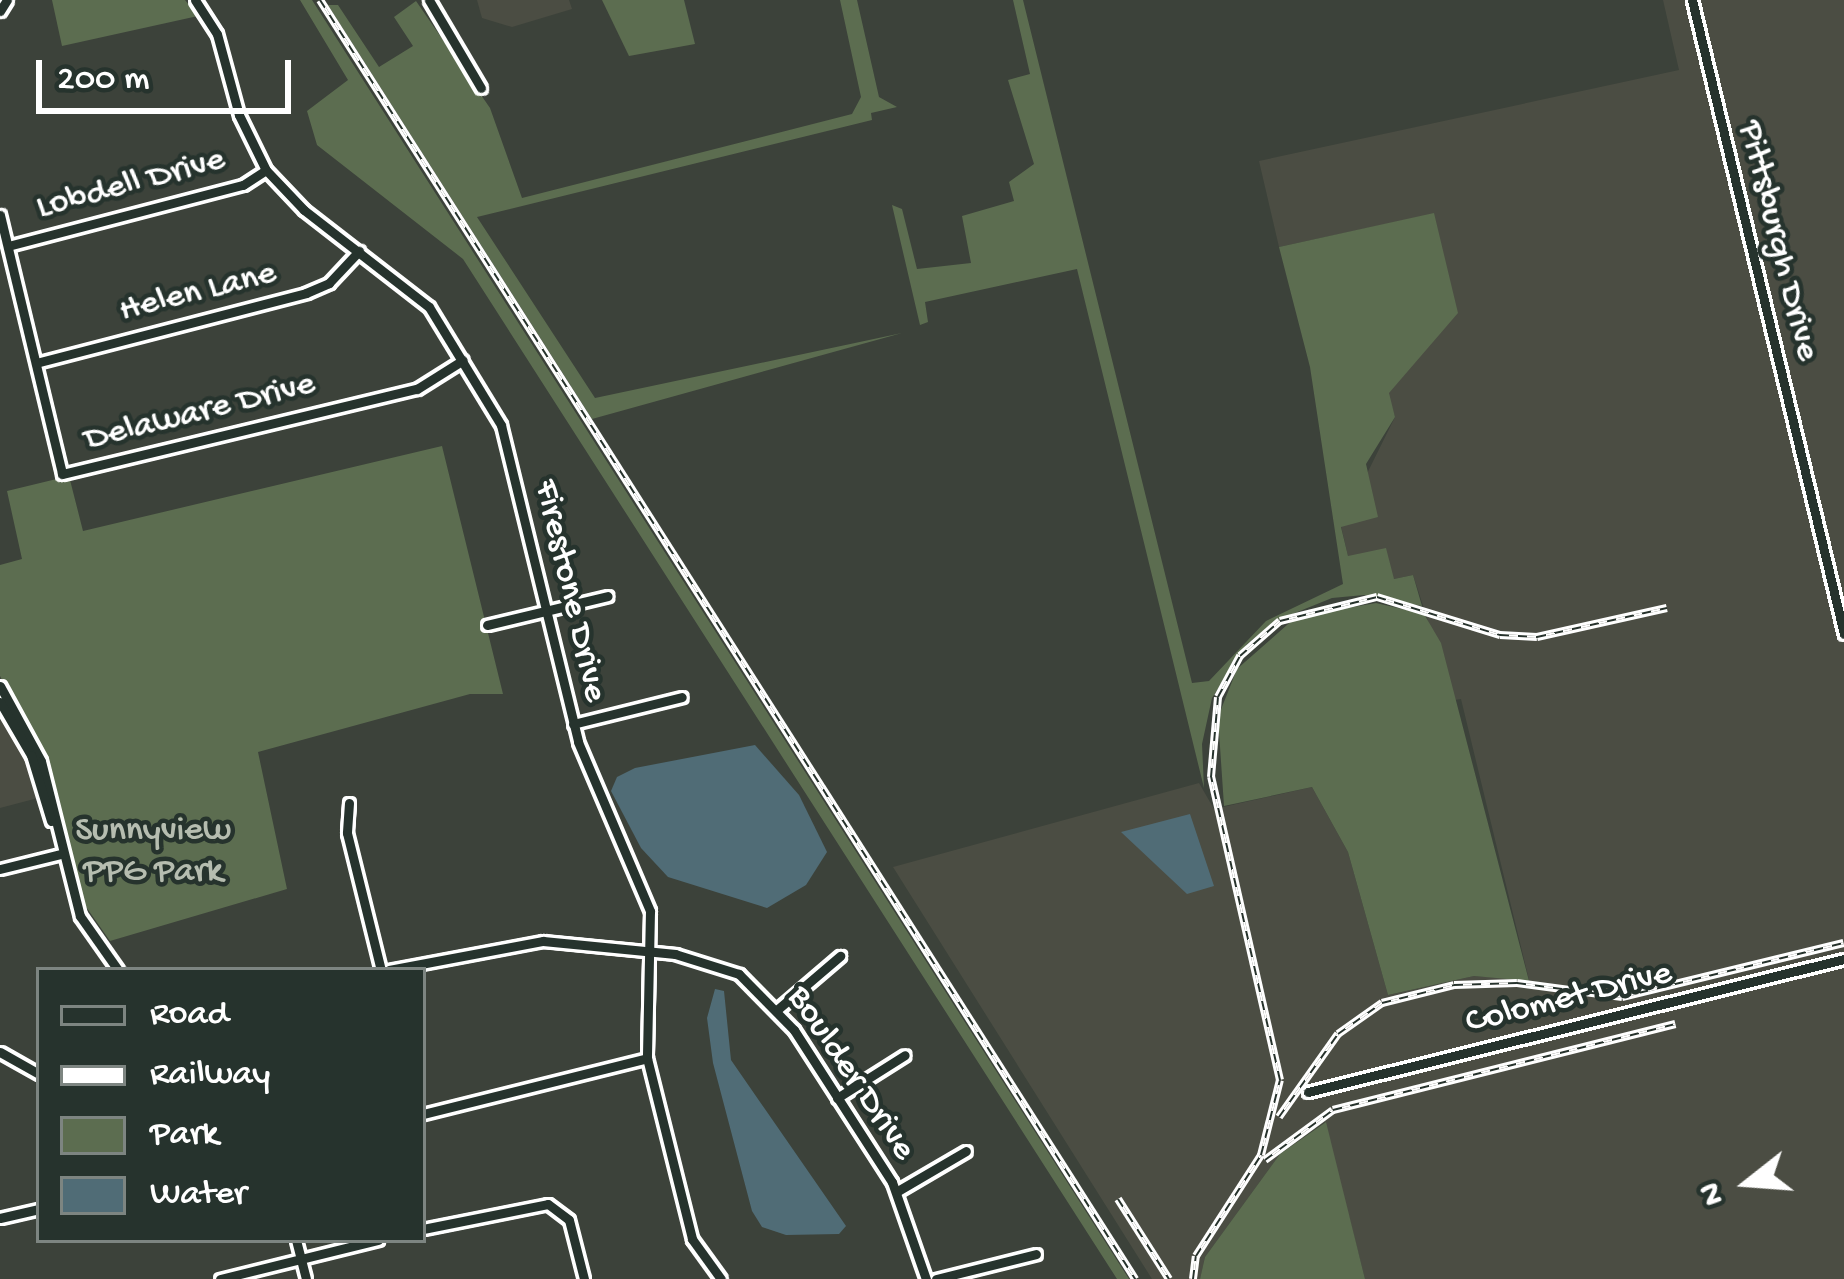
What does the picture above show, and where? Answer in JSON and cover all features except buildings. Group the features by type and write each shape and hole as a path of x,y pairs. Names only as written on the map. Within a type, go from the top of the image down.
{"street":[{"path":"0,11 7,0"},
{"name":"Firestone Drive","path":"195,0 217,34 239,115 266,170 419,297 502,424 573,724 650,911 647,1058 692,1239 721,1279"},
{"path":"429,0 481,88"},
{"name":"Pittsburgh Drive","path":"1692,0 1844,634"},
{"name":"Lobdell Drive","path":"8,246 243,185 266,170"},
{"name":"Delaware Drive","path":"0,214 62,474 417,389 463,360"},
{"name":"Helen Lane","path":"36,363 306,293 329,283 359,251"},
{"path":"487,625 608,596"},
{"path":"0,686 39,754 57,837"},
{"path":"573,724 682,697"},
{"path":"0,702 31,755 80,916 116,967"},
{"path":"349,803 347,833 384,967"},
{"path":"0,869 62,854"},
{"name":"Boulder Drive","path":"399,967 522,941 652,952 718,964 778,1009 838,1098 896,1192 926,1279"},
{"path":"778,1009 840,956"},
{"name":"Colomet Drive","path":"1308,1092 1844,959"},
{"path":"0,1052 36,1072"},
{"path":"838,1098 905,1055"},
{"path":"426,1113 647,1058"},
{"path":"896,1192 966,1151"},
{"path":"426,1228 548,1204 569,1220 584,1279"},
{"path":"0,1218 36,1209"},
{"path":"297,1243 306,1279"},
{"path":"220,1279 366,1243"},
{"path":"936,1279 1036,1254"}],"shaded area":[{"path":"477,0 569,0 572,9 512,27 482,18"},
{"path":"1663,0 1844,0 1844,1279 1365,1279 1325,1122 1280,1154 1205,1257 1200,1279 1152,1279 893,867 1199,783 1214,809 1312,787 1348,852 1388,995 1474,976 1529,980 1461,699 1454,700 1413,575 1394,579 1348,556 1341,526 1395,417 1388,393 1457,313 1433,214 1279,247 1259,161 1679,70"},
{"path":"0,710 25,752 38,798 0,808"}],"green space":[{"path":"52,0 185,0 198,16 62,46"},
{"path":"300,0 312,0 1129,1279 1117,1279 463,259 317,145 307,111 348,80"},
{"path":"602,0 684,0 695,44 629,56"},
{"path":"840,0 857,0 879,97 897,107 871,113 872,120 477,217 595,398 902,333 592,419 328,5 338,5 379,67 413,46 394,17 416,1 490,108 522,198 852,114 861,97"},
{"path":"1013,0 1023,0 1192,683 1209,681 1266,621 1343,584 1310,367 1279,247 1434,213 1458,313 1389,393 1395,417 1366,464 1378,517 1341,527 1348,556 1386,548 1394,579 1413,575 1422,606 1364,595 1332,598 1275,621 1247,644 1212,698 1202,744 1204,788 1077,269 925,302 928,322 920,325 892,205 902,209 917,269 971,263 962,216 1014,201 1009,182 1034,164 1008,80 1030,74"},
{"name":"Sunnyview PPG Park","path":"442,446 503,694 470,694 258,752 287,889 110,941 84,904 57,792 0,676 0,565 22,559 7,491 69,476 83,531"},
{"path":"1376,603 1424,614 1441,643 1529,981 1474,976 1388,995 1348,852 1312,787 1224,806 1218,717 1237,669 1296,617"},
{"path":"1326,1122 1365,1279 1200,1279 1205,1257 1280,1154"}],"water":[{"path":"755,745 799,795 827,852 806,885 767,908 668,877 641,848 611,791 617,777 635,768"},
{"path":"1190,814 1214,886 1187,894 1121,832"},
{"path":"715,989 724,991 731,1060 846,1226 839,1234 786,1235 762,1227 752,1211 713,1063 707,1018"}],"railway":[{"path":"320,0 1135,1279"},
{"path":"1193,1279 1196,1256 1261,1155 1280,1080 1211,777 1218,697 1240,656 1280,621 1377,597 1500,635 1537,637 1667,608"},
{"path":"1279,1117 1338,1034 1382,1003 1454,985 1517,983 1622,997 1844,943"},
{"path":"1265,1160 1333,1110 1675,1024"},
{"path":"1118,1199 1169,1279"}]}
